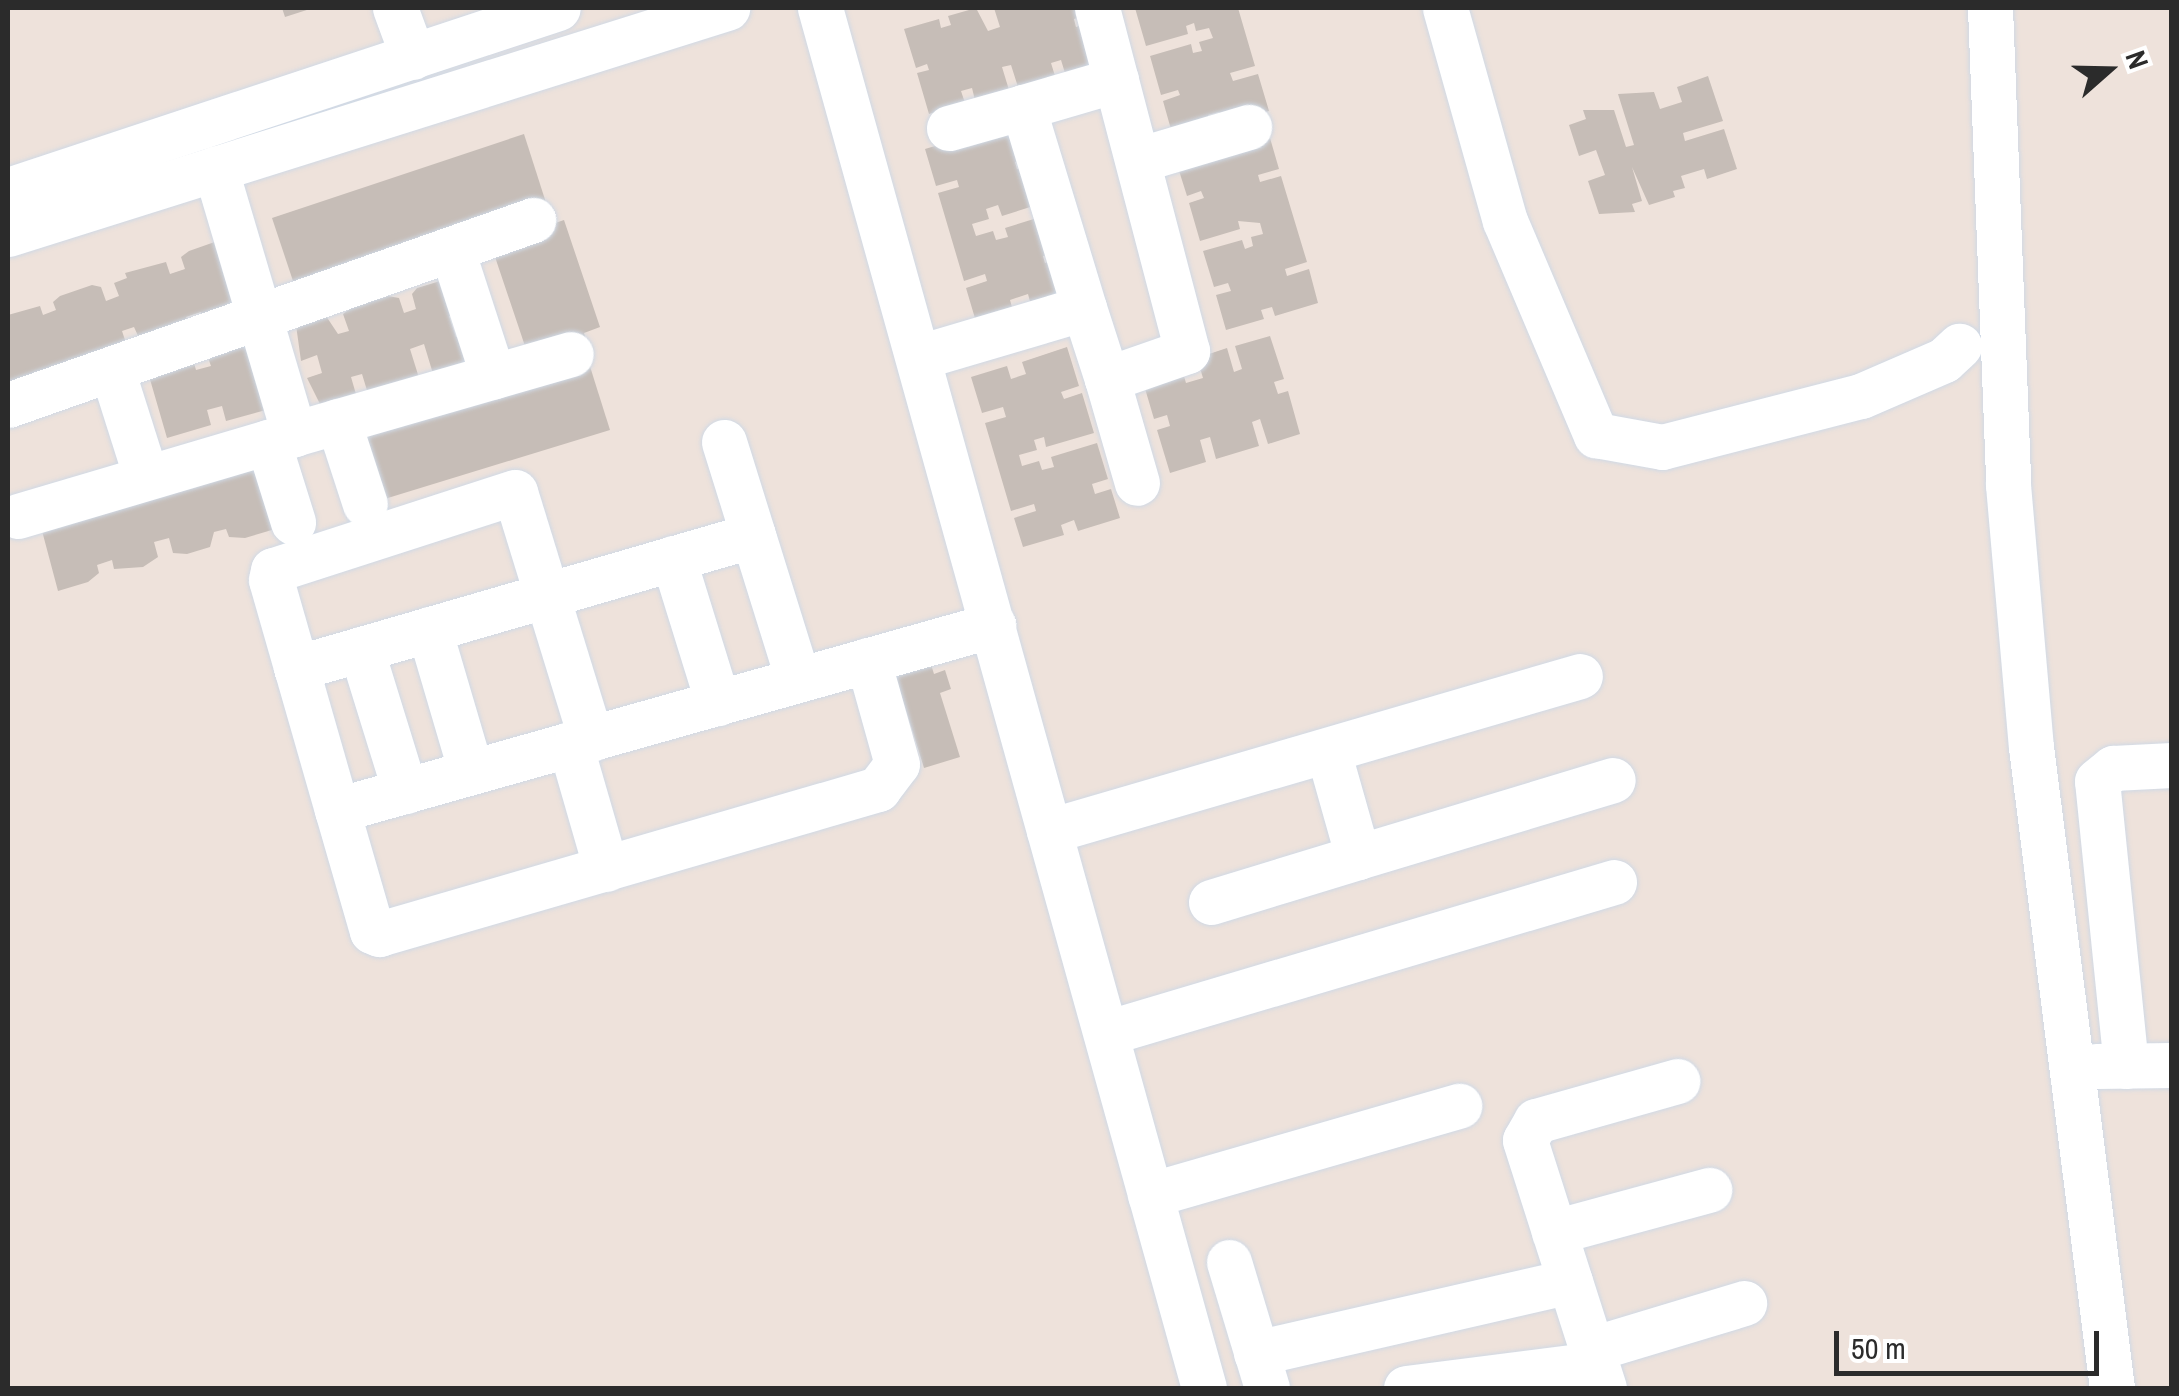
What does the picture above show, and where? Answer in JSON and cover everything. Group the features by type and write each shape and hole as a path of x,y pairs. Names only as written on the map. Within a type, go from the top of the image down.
{"street":[{"path":"395,8 413,57"},
{"path":"8,190 558,8"},
{"path":"8,234 727,8"},
{"path":"820,8 1204,1388"},
{"path":"1097,8 1189,345 1182,356 1107,380"},
{"path":"1445,8 1505,221 1596,435 1662,447 1860,396 1944,360 1959,346"},
{"path":"1990,8 2008,485 2069,1070 2112,1388"},
{"path":"948,128 1116,80"},
{"path":"1023,106 1137,483"},
{"path":"1138,160 1250,127"},
{"path":"215,168 260,320 294,522"},
{"path":"8,405 260,320 533,220"},
{"path":"452,250 494,376"},
{"path":"919,357 1084,308"},
{"path":"18,516 571,354"},
{"path":"112,370 146,477"},
{"path":"338,421 364,504"},
{"path":"724,442 798,680"},
{"path":"606,869 548,594 521,501 507,491 280,564 271,580 372,930 379,934 606,869 878,789 892,779 896,764 868,660"},
{"path":"296,668 753,535"},
{"path":"673,558 718,703"},
{"path":"336,810 993,625"},
{"path":"429,629 472,772"},
{"path":"361,649 405,791"},
{"path":"1049,831 1580,676"},
{"path":"1328,751 1358,857"},
{"path":"2126,1066 2097,781 2113,768 2172,765"},
{"path":"1211,902 1612,780"},
{"path":"1106,1033 1614,882"},
{"path":"2069,1070 2172,1065"},
{"path":"1597,1367 1525,1140 1536,1121 1678,1081"},
{"path":"1150,1195 1459,1106"},
{"path":"1554,1232 1709,1190"},
{"path":"1229,1262 1255,1378 1570,1281"},
{"path":"1406,1388 1597,1367 1744,1303"}],"building":[{"path":"282,8 313,8 285,17"},
{"path":"976,8 988,31 1000,27 994,8 1087,8 1089,14 1074,19 1076,27 1092,22 1103,62 1065,73 1061,60 1051,63 1055,76 1018,87 1011,65 1002,67 1009,90 975,100 972,88 961,91 965,103 929,114 917,73 929,70 927,64 916,68 904,29 939,19 941,28 951,25 948,16"},
{"path":"1135,8 1238,8 1255,66 1230,73 1233,81 1258,74 1269,111 1223,125 1219,112 1208,115 1213,128 1174,140 1163,101 1180,95 1178,90 1161,95 1150,56 1191,44 1193,53 1202,51 1199,42 1213,38 1209,28 1196,31 1194,23 1186,26 1188,34 1146,46"},
{"path":"1708,76 1723,121 1683,133 1685,141 1724,129 1737,169 1707,179 1704,169 1681,176 1685,188 1673,191 1675,197 1649,205 1632,167 1642,201 1632,204 1635,212 1599,214 1588,181 1605,175 1596,150 1579,156 1569,125 1586,119 1583,110 1614,110 1626,147 1634,145 1618,94 1654,92 1660,109 1682,102 1677,87"},
{"path":"1022,120 1033,156 1015,162 1017,169 1035,164 1046,202 1002,216 998,205 986,209 989,219 972,224 976,236 993,231 996,240 1008,237 1005,228 1050,214 1061,251 1043,256 1045,263 1063,258 1074,296 1032,309 1028,294 1010,300 1014,314 977,325 966,288 987,281 985,274 964,281 938,193 959,187 957,180 936,186 925,149 965,137 968,147 983,142 981,132"},
{"path":"1268,131 1279,169 1258,175 1260,182 1281,176 1307,262 1285,269 1287,276 1309,269 1318,303 1275,316 1272,307 1261,310 1264,319 1226,330 1216,295 1231,291 1228,283 1214,287 1203,251 1242,240 1245,249 1253,246 1251,237 1263,234 1260,223 1238,221 1240,229 1200,241 1189,203 1204,198 1201,191 1187,196 1175,158"},
{"path":"524,134 548,209 297,293 272,218"},
{"path":"564,220 600,327 584,333 586,340 527,352 491,245"},
{"path":"226,238 251,307 203,318 201,312 186,317 189,324 139,338 134,327 122,331 126,343 8,383 8,315 40,306 43,315 56,310 53,302 60,296 92,285 101,287 106,301 119,296 114,283 127,278 125,273 166,262 170,274 185,269 181,257"},
{"path":"450,278 463,312 449,316 456,337 469,333 477,363 434,377 424,344 410,349 420,381 369,397 362,374 351,377 358,401 324,412 307,378 322,373 317,355 301,361 296,325 326,316 338,334 349,331 343,314 351,308 388,296 399,298 404,313 416,309 412,294 417,288"},
{"path":"1270,336 1284,379 1274,382 1278,394 1288,391 1300,434 1268,444 1260,419 1252,422 1259,446 1216,459 1210,437 1200,440 1206,462 1170,473 1157,430 1170,426 1167,415 1154,419 1141,375 1180,363 1186,383 1203,378 1197,358 1227,348 1234,372 1242,369 1235,346"},
{"path":"253,338 273,408 226,421 222,406 207,410 211,425 167,438 147,369 192,356 196,370 211,366 206,352"},
{"path":"1067,347 1079,386 1061,392 1064,399 1082,393 1094,433 1046,447 1044,437 1034,440 1037,450 1019,455 1022,466 1039,461 1042,470 1054,467 1051,457 1097,443 1108,479 1092,484 1095,494 1111,489 1120,518 1078,531 1074,520 1061,525 1064,535 1023,547 1014,518 1036,511 1034,504 1011,511 985,423 1006,417 1003,407 982,413 971,377 1007,366 1011,379 1026,374 1022,362"},
{"path":"587,357 610,430 378,501 355,428"},
{"path":"259,449 282,527 245,538 229,537 226,529 214,532 210,547 187,554 173,553 169,538 154,542 158,557 143,567 114,569 112,560 97,565 99,573 88,582 58,591 37,512"},
{"path":"929,658 934,674 945,670 951,689 940,693 960,757 924,768 893,669"}]}
